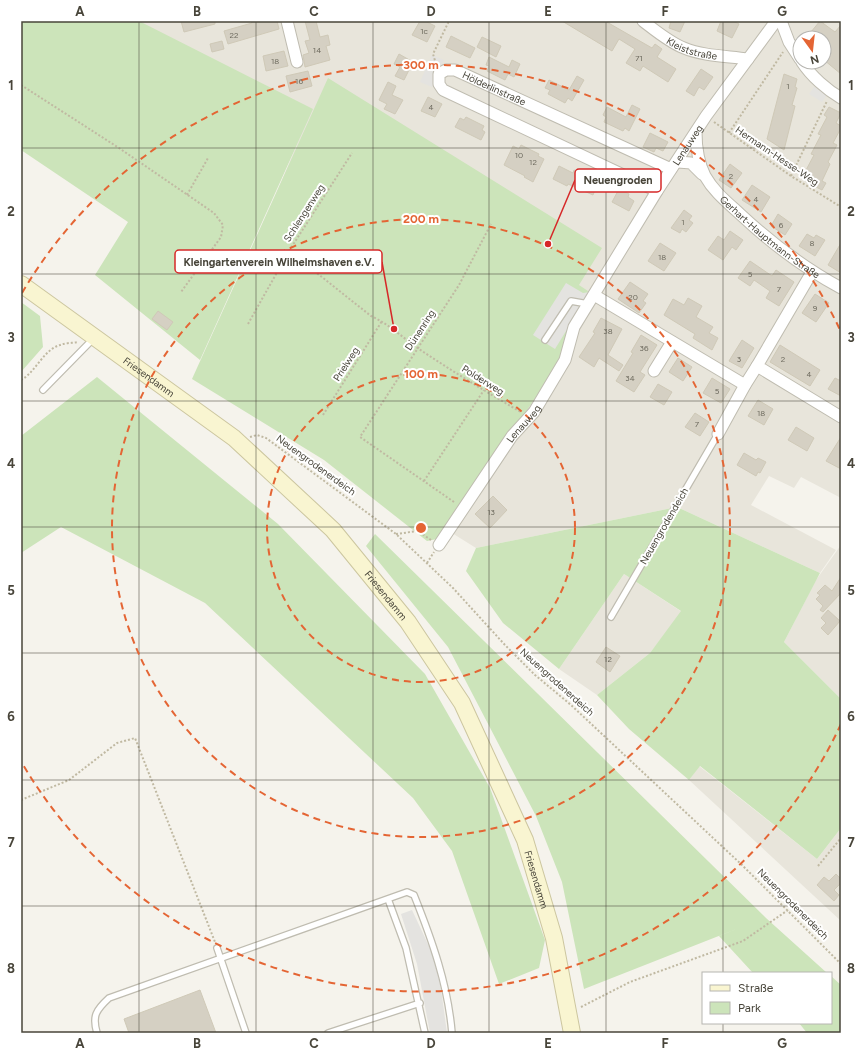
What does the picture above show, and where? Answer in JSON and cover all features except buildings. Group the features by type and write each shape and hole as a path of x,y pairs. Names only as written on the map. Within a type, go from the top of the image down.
{"main road":[{"name":"Friesendamm","path":"21,284 96,336 234,438 333,530 408,622 462,703 525,840 554,938 570,1014 572,1033"}],"street":[{"path":"286,21 298,62"},
{"name":"Kleiststraße","path":"643,21 661,35 685,48 710,54 748,59"},
{"name":"Lenauweg","path":"439,545 512,436 534,412 565,360 574,327 657,190 706,116 776,21"},
{"path":"781,21 792,45"},
{"name":"Hölderlinstraße","path":"439,74 446,70 455,70 674,165"},
{"path":"806,70 837,96"},
{"path":"439,74 439,84 443,90 657,190"},
{"name":"Gerhart-Hauptmann-Straße","path":"696,131 696,149 706,177"},
{"name":"Gerhart-Hauptmann-Straße","path":"674,165 691,163 706,177 716,192 764,236 812,272 841,288"},
{"path":"718,434 745,385 812,272"},
{"path":"591,300 672,342 745,385"},
{"path":"654,371 672,342"},
{"path":"757,366 841,417"}],"lane":[{"path":"546,340 571,301 591,300"},
{"path":"43,390 96,336"},
{"name":"Neuengrodendeich","path":"611,617 718,434"},
{"path":"98,1033 94,1020 100,1006 110,998 406,892 414,895 442,972 450,1009 452,1033"},
{"path":"388,898 406,948 420,1003 425,1033"},
{"path":"218,948 220,958 246,1033"},
{"path":"328,1033 420,1003"}],"path":[{"path":"439,74 433,54 449,21"},
{"path":"728,133 790,42"},
{"path":"21,85 119,148 214,213 223,225 221,237 181,292"},
{"path":"791,176 825,103 837,96"},
{"name":"Hermann-Hesse-Weg","path":"706,116 728,133 791,176 841,207"},
{"name":"Schlengenweg","path":"248,324 289,251 352,153"},
{"path":"187,195 208,158"},
{"name":"Dünenring","path":"454,502 360,437 459,285 491,224"},
{"name":"Polderweg","path":"289,251 371,316 382,321 418,348 522,413"},
{"name":"Prielweg","path":"323,414 382,321"},
{"path":"21,380 30,375 48,352"},
{"path":"424,481 484,390"},
{"name":"Neuengrodenerdeich","path":"247,438 257,435 266,438 396,534 454,588 505,645 535,675 570,705 742,864 841,964"},
{"path":"396,534 418,531 439,545"},
{"path":"21,800 69,780 117,743 135,738 218,948"},
{"path":"818,866 841,838"},
{"path":"581,1007 630,982 743,941 788,910"}],"shaded area":[{"path":"135,21 841,21 841,498 801,477 794,488 769,476 751,505 836,550 820,573 677,507 476,548 200,376 310,113"},
{"path":"432,55 444,60 432,87 420,82"},
{"path":"814,87 827,95 822,102 809,94"},
{"path":"566,283 583,293 590,292 555,349 533,335"},
{"path":"841,545 841,699 784,642 816,580"},
{"path":"624,574 682,612 650,653 597,695 559,669"},
{"path":"699,766 817,859 841,828 841,921 689,780"},
{"path":"412,910 434,957 441,989 447,1033 430,1033 417,964 401,914"}],"green space":[{"path":"21,21 139,21 313,109 200,360 95,275 128,222 21,150"},
{"path":"328,78 602,248 579,285 588,291 557,367 437,539 427,541 324,460 192,379"},
{"path":"21,302 40,316 43,347 21,372"},
{"path":"97,377 278,524 425,674 490,788 545,940 539,968 499,984 452,851 413,798 205,603 61,527 21,553 21,436"},
{"path":"677,507 820,573 784,642 841,699 841,828 817,859 700,766 689,780 629,729 597,695 650,653 681,611 624,574 559,669 503,623 466,571 476,548"},
{"path":"375,534 766,918 826,972 752,972 719,936 739,928 584,989 562,882 536,816 448,647 366,546"},
{"path":"832,977 841,985 841,1033 807,1033 800,1024 832,1024"}],"place":[{"name":"Neuengroden","path":"548,244"},
{"name":"Kleingartenverein Wilhelmshaven e.V.","path":"394,329"}]}
